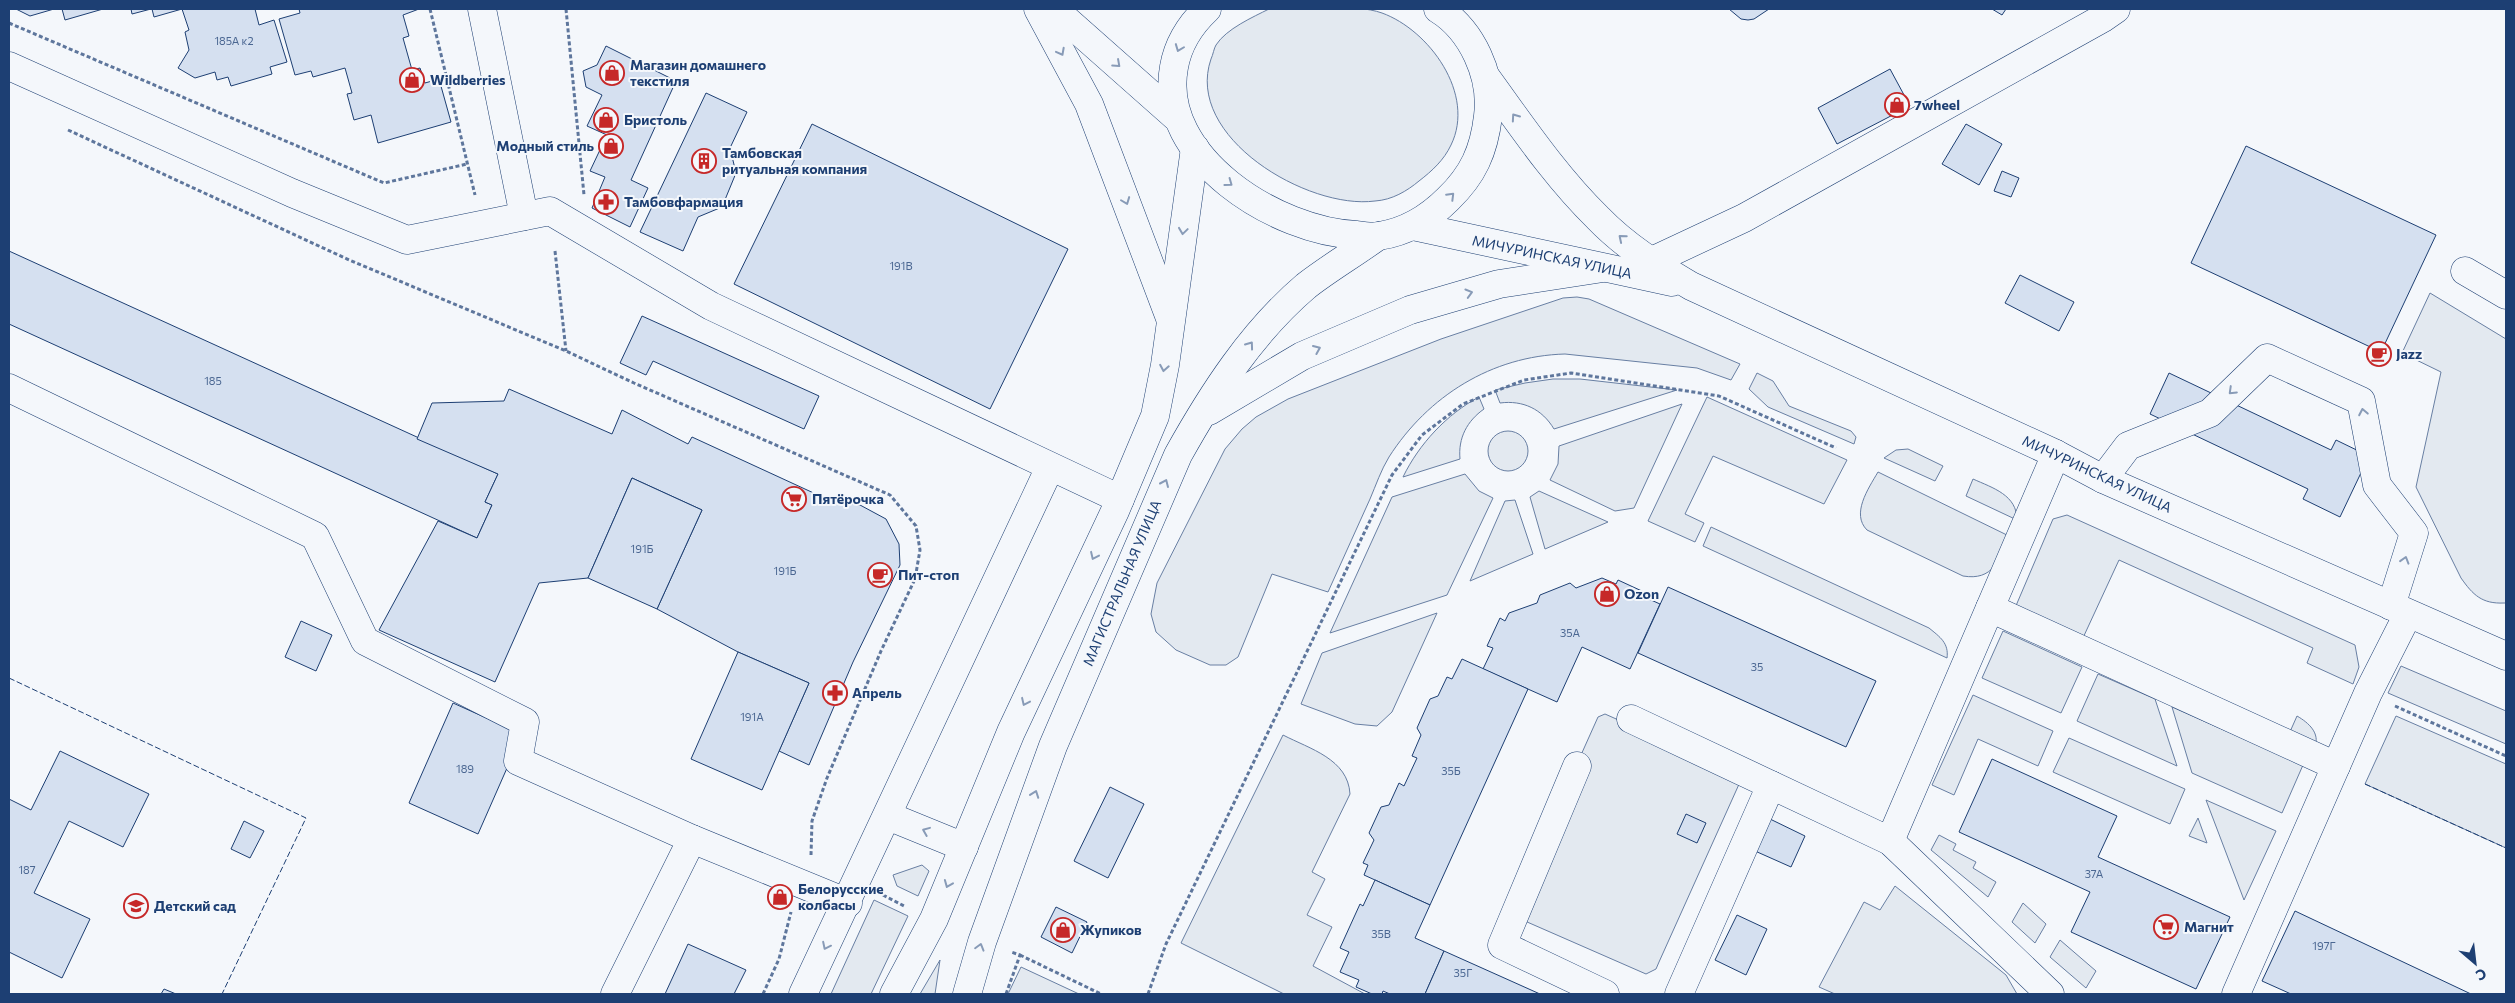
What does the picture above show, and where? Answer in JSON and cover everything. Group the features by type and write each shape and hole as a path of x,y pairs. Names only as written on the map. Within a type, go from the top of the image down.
{"main road":[{"path":"482,9 537,214"},
{"path":"1038,9 1088,104 1171,320"},
{"path":"1054,9 1176,117 1195,148 1221,177 1259,205 1298,224 1335,234 1378,236 1413,226 1440,207 1464,184 1483,149 1489,114 1486,77 1468,37 1448,12"},
{"path":"1176,117 1171,85 1176,57 1184,36 1207,9"},
{"path":"1650,262 1744,218 2104,18 2116,9"},
{"path":"9,66 292,193 407,240 537,214 711,306 1050,466 1147,524"},
{"name":"МИЧУРИНСКАЯ УЛИЦА","path":"1486,77 1540,153 1598,219 1650,262 1691,286 2056,454 2104,478 2506,656"},
{"path":"894,994 934,919 1011,732 1117,505 1155,416 1171,320 1195,148"},
{"name":"МИЧУРИНСКАЯ УЛИЦА","path":"1413,226 1691,286"},
{"name":"МАГИСТРАЛЬНАЯ УЛИЦА","path":"967,994 982,942 1053,746 1147,524 1178,456 1199,417 1262,329 1307,286 1378,236"},
{"path":"1199,417 1302,356 1410,310 1498,284 1603,268"},
{"path":"2465,271 2506,295"},
{"path":"2104,478 2128,446 2210,413 2267,358 2360,401 2377,486 2414,533 2400,610 2368,694 2236,994"},
{"path":"9,388 315,536 365,641 525,722 518,761 692,839 848,903"},
{"path":"1890,841 2056,454"},
{"path":"803,994 848,903 1050,466"},
{"path":"1990,608 2336,766"},
{"path":"1631,719 1890,841 2047,993"},
{"path":"1576,766 1502,945 1605,994"},
{"path":"1679,994 1771,785"},
{"path":"888,816 964,847"},
{"path":"615,994 692,839"}],"path":[{"path":"430,9 483,224"},
{"path":"566,9 584,199 537,214 566,351"},
{"path":"9,23 384,182 467,164"},
{"path":"62,127 347,259 566,351 634,383 890,495 916,526 920,550 915,580 881,651 827,778 812,821 811,855 798,882 780,959 763,994"},
{"path":"1148,994 1166,944 1392,475 1422,436 1429,430 1463,404 1524,380 1571,373 1719,396 1836,448"},
{"path":"2368,694 2506,756"},
{"path":"1020,955 1101,994"}],"shaded area":[{"path":"1342,7 1370,10 1399,21 1416,34 1444,66 1453,85 1457,105 1457,125 1451,145 1445,156 1414,185 1393,197 1375,201 1348,201 1317,194 1287,181 1258,163 1233,141 1216,115 1208,88 1211,59 1220,39 1240,24 1269,9"},
{"path":"2430,293 2506,339 2506,603 2484,600 2474,594 2465,584 2416,487 2441,372 2402,353"},
{"path":"1577,297 1589,299 1740,364 1731,380 1697,368 1565,354 1538,356 1512,362 1488,371 1464,383 1423,415 1389,457 1328,592 1272,574 1238,657 1226,665 1210,665 1176,650 1156,632 1151,614 1157,583 1225,449 1242,429 1256,417 1288,399 1441,339 1563,298"},
{"path":"1757,373 1773,381 1789,406 1851,431 1856,437 1854,444 1768,407 1749,389"},
{"path":"1553,379 1580,379 1677,390 1554,429 1544,416 1531,407 1516,403 1500,403 1495,390"},
{"path":"1479,397 1484,409 1468,425 1462,437 1460,459 1403,477 1417,453 1435,431 1456,412"},
{"path":"1707,397 1847,460 1824,504 1713,456 1685,514 1704,523 1695,542 1648,521"},
{"path":"1682,404 1634,508 1615,511 1550,480 1558,464 1559,446"},
{"path":"1512,431 1519,434 1525,440 1528,451 1527,459 1519,468 1512,471 1504,471 1497,468 1489,459 1488,447 1491,440 1500,432"},
{"path":"1908,449 1943,466 1935,481 1884,458 1896,450"},
{"path":"1878,472 2011,537 1994,567 1981,575 1973,577 1963,576 1867,530 1862,524 1861,509 1866,494"},
{"path":"1465,474 1479,491 1493,498 1447,595 1330,633 1392,497"},
{"path":"1973,479 1996,489 2008,498 2016,511 2017,520 1966,496"},
{"path":"1539,491 1608,522 1545,549 1530,497"},
{"path":"1515,500 1533,554 1470,581 1505,501"},
{"path":"2067,515 2355,645 2359,667 2353,684 2307,663 2313,648 2119,560 2082,640 2015,608 2053,519"},
{"path":"1711,527 1929,628 1945,644 1947,658 1703,546"},
{"path":"1437,613 1392,712 1377,726 1355,724 1301,704 1322,653"},
{"path":"2003,631 2082,667 2061,713 1982,678"},
{"path":"2401,666 2506,711 2506,744 2388,693"},
{"path":"2098,674 2155,699 2177,766 2077,721"},
{"path":"1973,695 2053,731 2038,766 1978,739 1954,795 1932,785"},
{"path":"2172,707 2303,765 2282,813 2192,773"},
{"path":"1605,714 1731,770 1740,782 1656,969 1646,974 1518,918 1516,900 1598,717"},
{"path":"2297,716 2306,722 2315,733 2315,747 2289,734"},
{"path":"2396,716 2506,764 2506,848 2365,784"},
{"path":"1283,735 1326,757 1335,764 1348,782 1350,794 1312,872 1325,879 1307,915 1332,927 1313,966 1365,994 1284,994 1181,943"},
{"path":"2069,738 2185,789 2170,824 2053,772"},
{"path":"2206,800 2276,831 2244,900"},
{"path":"2198,818 2207,843 2189,836"},
{"path":"1939,835 1956,844 1953,850 1976,862 1973,868 1996,882 1988,897 1931,850"},
{"path":"922,865 929,871 918,896 897,886 893,875"},
{"path":"1895,886 2006,975 2017,994 1835,994 1819,987 1864,902 1880,910"},
{"path":"874,900 908,916 871,994 831,994"},
{"path":"2023,903 2046,924 2035,943 2012,922"},
{"path":"2060,940 2096,971 2086,988 2050,957"},
{"path":"940,960 935,994 920,994"},
{"path":"1021,967 1079,994 1008,994"}],"building":[{"path":"16,9 54,9 30,16"},
{"path":"62,9 103,9 65,20"},
{"path":"131,9 151,9 132,14"},
{"path":"152,9 182,9 154,17"},
{"path":"182,9 255,9 259,25 274,20 287,62 270,67 272,74 231,86 228,77 217,80 215,72 195,78 178,68 189,50 185,32 189,30"},
{"path":"299,9 419,9 403,15 409,36 403,38 412,70 420,68 425,83 439,79 451,122 378,143 371,115 354,120 347,94 352,93 345,68 313,77 311,71 295,75 279,19 300,13"},
{"path":"1729,9 1769,9 1754,19 1748,20 1741,19"},
{"path":"1992,9 2006,9 2002,15"},
{"path":"606,46 676,81 631,180 648,188 630,227 592,208 605,177 590,171 607,135 587,126 602,95 586,87 583,71 597,65"},
{"path":"1890,69 1910,106 1837,144 1818,108"},
{"name":"Тамбовская ритуальная компания","path":"706,93 747,112 730,148 736,173 722,207 698,217 683,251 640,232"},
{"path":"812,124 1068,249 990,409 734,284"},
{"path":"1966,124 2002,144 1979,185 1942,164"},
{"path":"2246,146 2436,235 2381,352 2191,263"},
{"path":"2002,171 2019,178 2011,197 1994,191"},
{"path":"9,251 498,474 485,502 492,505 477,538 9,324"},
{"path":"2020,275 2074,302 2059,331 2005,303"},
{"path":"642,316 819,396 804,429 653,361 646,375 620,363"},
{"path":"2169,373 2331,450 2336,440 2369,456 2340,517 2303,499 2308,489 2150,414"},
{"path":"509,389 612,434 622,410 688,444 692,437 831,501 860,505 886,519 899,544 900,565 853,662 809,765 779,751 809,683 738,652 657,609 702,510 632,478 588,578 539,583 495,682 379,630 438,521 477,538 492,505 485,502 498,474 417,439 432,403 504,401"},
{"path":"632,478 702,510 657,609 588,578"},
{"path":"1602,578 1616,584 1618,580 1644,592 1642,596 1660,604 1630,669 1582,647 1557,702 1483,669 1493,648 1487,646 1500,618 1505,621 1509,613 1537,603 1540,595 1570,583 1576,588"},
{"path":"1668,587 1876,681 1846,747 1638,653"},
{"path":"301,621 332,635 316,671 285,657"},
{"path":"738,652 809,683 762,790 691,759"},
{"path":"1462,659 1528,689 1430,905 1364,875 1368,865 1363,863 1374,840 1369,833 1381,807 1389,805 1399,783 1404,786 1417,758 1412,756 1421,735 1417,728 1430,699 1438,696 1447,677 1452,679"},
{"path":"453,703 522,734 478,834 409,803"},
{"path":"60,751 149,794 123,847 69,821 34,893 90,919 62,978 9,952 9,799 31,810"},
{"path":"1992,759 2117,816 2098,857 2230,917 2196,989 2071,932 2090,892 1959,832"},
{"path":"1110,787 1144,804 1108,878 1074,861"},
{"path":"1686,814 1706,823 1697,843 1677,834"},
{"path":"1770,819 1805,836 1791,867 1755,851"},
{"path":"244,821 264,831 250,858 231,849"},
{"path":"1375,880 1430,905 1415,938 1444,951 1425,994 1390,994 1383,991 1382,994 1372,994 1356,987 1359,980 1340,972 1349,952 1340,948 1360,904 1363,906"},
{"path":"1056,907 1087,922 1072,953 1041,937"},
{"path":"2295,911 2471,994 2291,994 2262,981"},
{"path":"1737,915 1767,929 1746,975 1715,960"},
{"path":"688,944 746,970 734,994 665,994"},
{"path":"1444,951 1540,994 1425,994"},
{"path":"164,989 176,994 161,994"}],"fence":[{"path":"9,678 306,818 222,994"},
{"path":"2365,784 2506,848"}],"place":[{"name":"Магазин домашнего текстиля","path":"612,73"},
{"name":"Wildberries","path":"412,80"},
{"name":"7wheel","path":"1897,105"},
{"name":"Бристоль","path":"606,120"},
{"name":"Модный стиль","path":"611,146"},
{"name":"Тамбовская ритуальная компания","path":"704,161"},
{"name":"Тамбовфармация","path":"606,202"},
{"name":"Jazz","path":"2379,354"},
{"name":"Пятёрочка","path":"794,499"},
{"name":"Пит-стоп","path":"880,575"},
{"name":"Ozon","path":"1607,594"},
{"name":"Апрель","path":"835,693"},
{"name":"Белорусские колбасы","path":"780,897"},
{"name":"Детский сад","path":"136,906"},
{"name":"Магнит","path":"2166,927"},
{"name":"Жупиков","path":"1063,930"}]}
